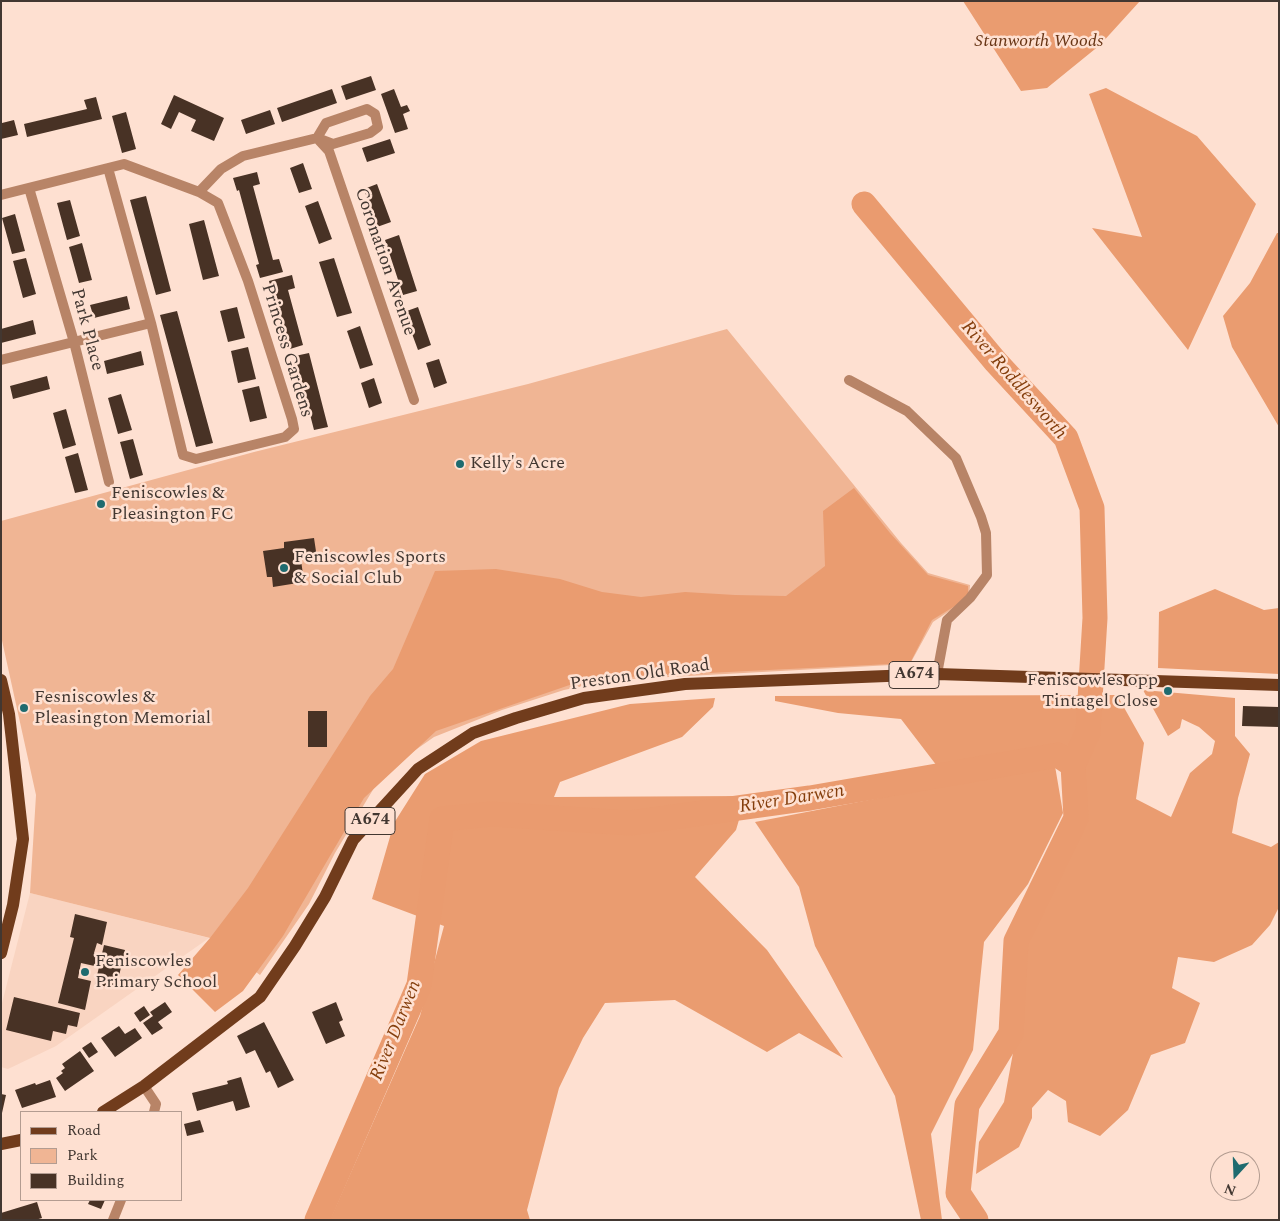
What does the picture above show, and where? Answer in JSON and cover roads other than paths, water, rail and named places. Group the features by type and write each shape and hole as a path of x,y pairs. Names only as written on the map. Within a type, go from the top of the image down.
{"main road":[{"name":"Preston Old Road","path":"105,1111 144,1086 260,997 326,896 353,840 418,769 473,733 584,698 685,684 937,674 1279,685"},
{"path":"1,680 9,714 23,839 13,905 1,953"},
{"path":"1,1144 20,1140"}],"street":[{"path":"200,192 222,169 243,156 317,138 333,144 370,133 378,127 375,114 367,109 326,123 317,138"},
{"name":"Coronation Avenue","path":"317,138 329,151 414,400"},
{"name":"Princess Gardens","path":"1,195 28,188 108,168 124,164 200,192 218,203 248,281 294,429 285,437 196,459 183,455 151,323 108,168"},
{"name":"Park Place","path":"28,188 74,342 109,482"},
{"path":"1,360 151,323"},
{"path":"849,380 906,411 956,458 986,533 987,575 970,598 947,620 937,674"},
{"path":"144,1086 156,1104 154,1111"},
{"path":"113,1220 121,1201"}],"waterway":[{"name":"River Roddlesworth","path":"864,204 995,361 1066,438 1092,508 1095,618 1088,732 1073,765"},
{"name":"River Darwen","path":"317,1220 419,985 442,819 491,814 630,823 810,798 1058,755 1073,765 1076,818 1016,941 1011,1033 967,1105 958,1193 976,1220"}],"place":[{"name":"Kelly's Acre","path":"460,464"},
{"name":"Feniscowles & Pleasington FC","path":"101,504"},
{"name":"Feniscowles Sports & Social Club","path":"284,568"},
{"name":"Feniscowles opp Tintagel Close","path":"1168,691"},
{"name":"Fesniscowles & Pleasington Memorial","path":"24,708"},
{"name":"Feniscowles Primary School","path":"85,972"}],"park label":[{"name":"Stanworth Woods","path":"1039,42"}]}
